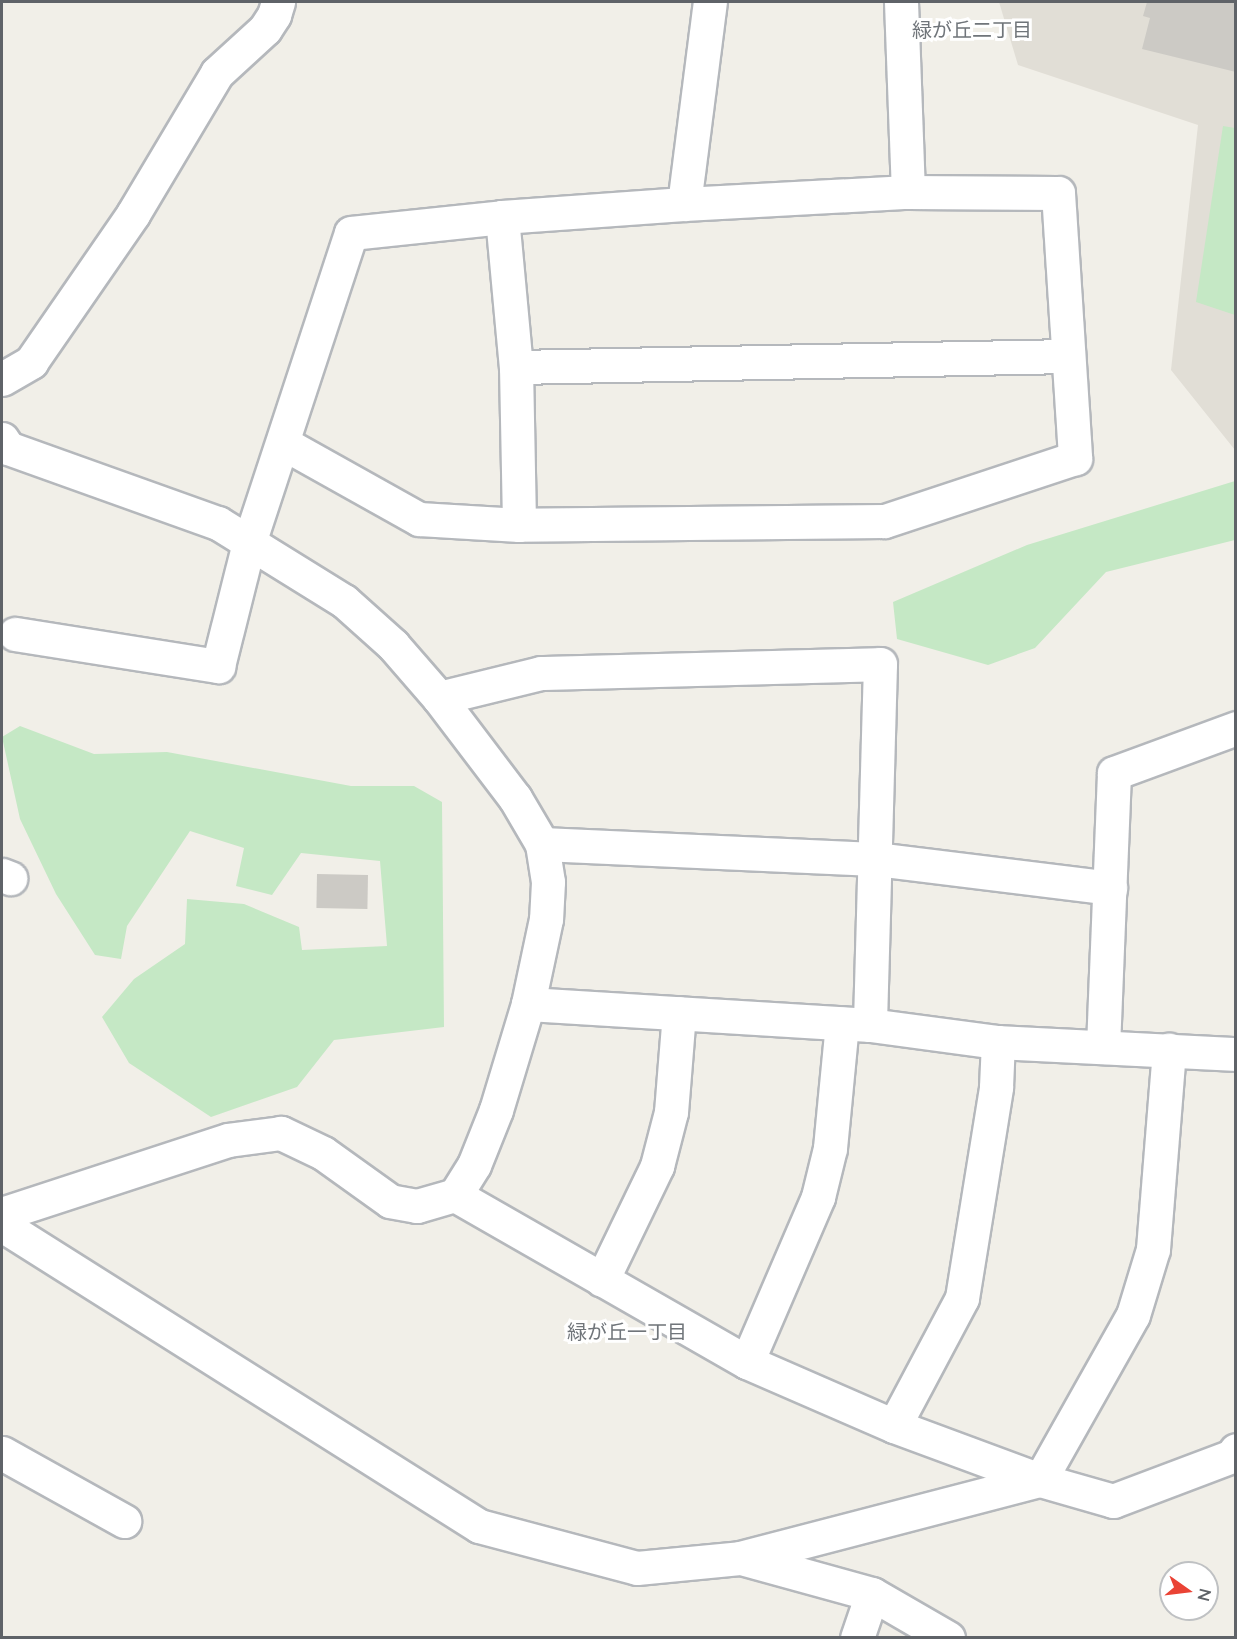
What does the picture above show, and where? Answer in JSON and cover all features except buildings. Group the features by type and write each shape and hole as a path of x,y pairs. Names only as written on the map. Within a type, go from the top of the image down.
{"street":[{"path":"2,379 31,362 132,214 217,73 265,29 274,15 278,2"},
{"path":"684,204 710,2"},
{"path":"899,2 908,192"},
{"path":"15,634 218,666 249,543 351,233 502,217 684,204 908,192 1058,193 1075,459 884,521 519,525 419,519 283,443"},
{"path":"502,217 516,367 519,525"},
{"path":"516,367 1067,356"},
{"path":"2,439 8,448 218,523 344,601 393,645 439,698 515,798 542,844 548,882 546,919 528,1004 487,1132 474,1165 455,1195 417,1206 390,1201 323,1153 280,1133 228,1140 2,1214"},
{"path":"439,698 541,674 880,664 875,859 856,1024 818,1197 747,1362"},
{"path":"1103,1047 1114,773 1236,728"},
{"path":"542,844 875,859 1110,888"},
{"path":"528,1004 856,1024 998,1042 1236,1054"},
{"path":"602,1280 657,1166 671,1112 679,1013"},
{"path":"894,1426 962,1299 996,1087 998,1042"},
{"path":"2,1225 479,1526 637,1568 740,1558 1040,1480 1133,1315 1140,1293 1153,1249 1169,1050"},
{"path":"455,1195 747,1362 894,1426 1040,1480 1113,1501 1232,1456 1236,1450"},
{"path":"2,1453 124,1521"},
{"path":"740,1558 872,1594 948,1638"},
{"path":"857,1638 872,1594"}],"shaded area":[{"path":"999,2 1235,2 1235,450 1171,370 1198,125 1018,65"}],"green space":[{"path":"1223,126 1235,128 1235,315 1196,302"},
{"path":"1235,481 1235,540 1106,572 1035,648 988,665 897,639 893,602 1027,545"},
{"path":"20,726 94,754 167,752 351,786 414,786 442,802 444,1027 334,1040 297,1087 211,1117 129,1063 102,1017 134,979 185,944 187,899 244,904 299,927 302,950 387,946 380,861 301,853 272,895 236,886 244,848 190,831 127,926 121,959 95,955 56,894 20,819 2,737"}],"district":[{"name":"緑が丘二丁目","path":"972,29"},
{"name":"緑が丘一丁目","path":"627,1331"}]}
